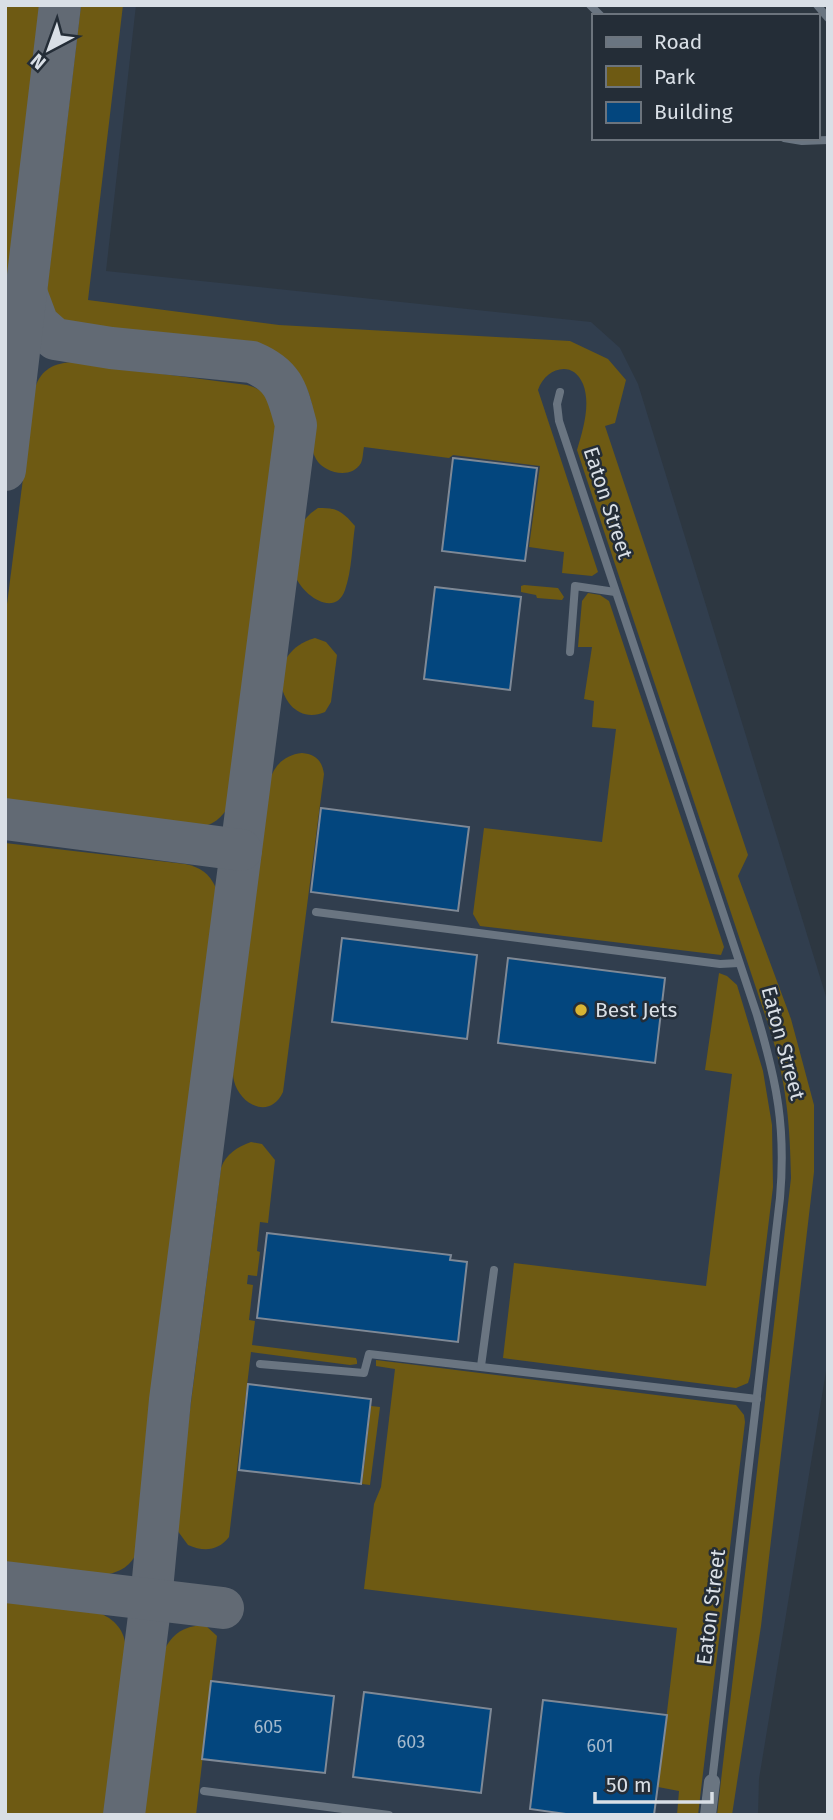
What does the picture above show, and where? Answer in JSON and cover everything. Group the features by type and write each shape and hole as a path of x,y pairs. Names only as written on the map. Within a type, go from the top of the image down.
{"street":[{"name":"Eaton Street","path":"708,1815 712,1782"}],"lane":[{"path":"817,5 828,18"},
{"name":"Eaton Street","path":"560,392 557,404 559,421 774,1073 782,1124 780,1198 712,1782"},
{"path":"570,652 575,586 615,592"},
{"path":"316,912 720,964 739,963"},
{"path":"481,1366 494,1269"},
{"path":"260,1364 364,1373 369,1354 757,1399"},
{"path":"204,1791 389,1815"}],"shaded area":[{"path":"5,5 136,5 106,271 591,322 620,348 638,384 828,1003 828,1359 759,1779 758,1815 5,1815"}],"green space":[{"path":"5,5 45,5 5,321"},
{"path":"81,5 123,5 88,300 279,325 570,341 608,359 626,380 615,423 605,426 748,855 738,876 791,1019 814,1105 814,1172 761,1626 732,1815 717,1815 791,1178 787,1107 772,1036 577,450 586,408 583,384 573,371 559,369 547,376 538,390 598,572 592,576 562,573 564,552 529,547 540,466 364,447 362,461 357,468 344,473 331,471 320,464 312,450 312,406 302,380 293,370 271,355 243,347 78,326 62,319 51,308 46,297"},
{"path":"71,362 247,385 265,393 272,402 278,421 230,803 220,817 202,827 5,803 5,620 34,392 39,379 47,370"},
{"path":"318,508 339,511 355,526 345,590 334,603 326,603 311,596 298,582 294,571 301,527"},
{"path":"521,586 558,588 564,597 562,600 537,598 536,595 521,592"},
{"path":"588,593 600,595 609,601 724,947 721,955 480,926 473,914 484,828 602,842 616,729 592,727 594,701 584,699 592,647 578,647 582,601"},
{"path":"315,638 326,642 337,655 331,702 325,712 310,715 297,711 288,701 282,688 281,673 286,659 297,647"},
{"path":"302,753 317,759 324,774 283,1092 277,1101 263,1107 249,1102 237,1090 233,1078 234,1058 269,781 281,762"},
{"path":"5,843 185,864 204,872 216,888 138,1550 125,1567 104,1575 5,1564"},
{"path":"719,973 737,985 763,1071 772,1125 773,1187 748,1383 736,1388 503,1358 514,1263 706,1286 732,1074 705,1070"},
{"path":"251,1142 262,1144 275,1160 268,1223 260,1222 257,1276 248,1275 247,1284 253,1285 249,1320 255,1321 252,1345 356,1358 357,1364 251,1352 229,1537 215,1548 200,1549 188,1545 177,1530 176,1519 221,1168 233,1152"},
{"path":"376,1360 736,1405 744,1415 698,1815 677,1815 679,1791 658,1787 677,1628 364,1589 374,1504 381,1487 395,1369 376,1366"},
{"path":"371,1406 380,1407 370,1485 362,1484"},
{"path":"5,1601 97,1612 109,1618 121,1631 126,1650 106,1815 5,1815"},
{"path":"205,1625 217,1636 196,1815 141,1815 161,1656 178,1633 189,1627"}],"building":[{"path":"453,458 537,468 525,561 442,551"},
{"path":"435,587 521,597 510,690 424,679"},
{"path":"321,808 469,827 458,911 311,892"},
{"path":"342,938 477,955 467,1039 332,1022"},
{"name":"Best Jets","path":"508,958 665,978 655,1063 498,1043"},
{"path":"267,1233 451,1255 450,1260 467,1262 458,1342 257,1318"},
{"path":"248,1384 371,1399 361,1484 239,1470"},
{"path":"211,1681 334,1696 325,1773 202,1759"},
{"path":"364,1692 491,1709 481,1793 353,1777"},
{"path":"543,1700 667,1715 654,1815 573,1815 530,1809"}],"taxiway":[{"path":"5,470 60,5"},
{"path":"26,292 38,324 55,339 111,348 252,362 263,367 283,386 296,425 170,1400 151,1600 124,1815"},
{"path":"5,819 241,850"},
{"path":"5,1582 223,1608"}],"place":[{"name":"Best Jets","path":"581,1010"}]}
